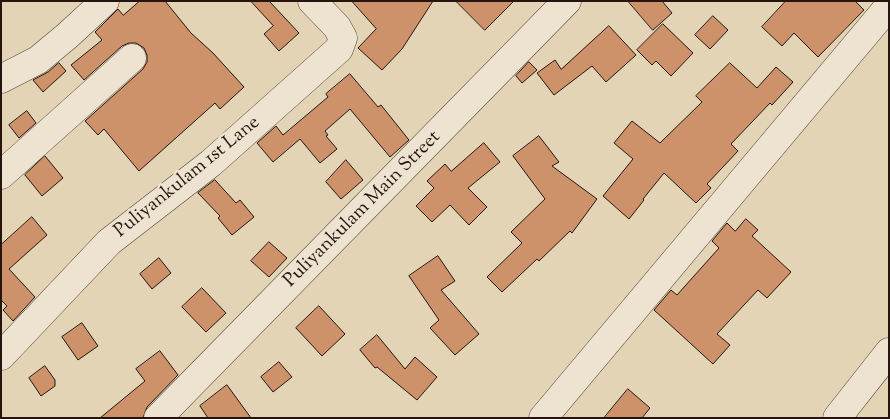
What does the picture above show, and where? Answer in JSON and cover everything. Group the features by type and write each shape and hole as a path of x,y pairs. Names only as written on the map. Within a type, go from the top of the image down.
{"street":[{"path":"1,79 38,60 105,1"},
{"name":"Puliyankulam 1st Lane","path":"1,356 109,242 211,163 340,49 343,38 337,26 312,1"},
{"name":"Puliyankulam Main Street","path":"158,418 567,1"},
{"path":"543,418 889,6"},
{"path":"1,175 132,58"},
{"path":"837,418 889,352"}],"building":[{"path":"140,1 165,1 191,33 213,53 244,87 220,109 215,103 139,171 104,129 98,135 85,121 143,69 147,62 144,48 136,43 122,46 84,80 71,65 102,40 95,32 118,9 123,15"},
{"path":"251,1 269,1 299,33 279,51 264,34 273,26"},
{"path":"352,1 433,1 402,49 382,70 358,48 376,29"},
{"path":"456,1 514,1 485,30"},
{"path":"628,1 662,1 672,13 653,30"},
{"path":"786,1 855,1 864,10 818,57 794,33 782,46 762,27"},
{"path":"713,16 728,30 710,49 695,35"},
{"path":"663,24 693,53 671,76 656,61 652,65 637,50"},
{"path":"609,26 636,55 606,82 592,66 554,95 537,73 555,60 561,69"},
{"path":"529,62 537,70 522,83 516,76"},
{"path":"59,63 66,71 43,92 33,80 48,72"},
{"path":"730,63 757,88 776,67 793,82 731,144 738,151 707,184 711,188 696,203 664,173 629,219 603,196 633,159 614,143 632,121 660,143 702,102 696,96"},
{"path":"350,74 378,107 381,105 409,140 390,157 350,109 325,131 328,135 326,136 337,149 320,163 300,139 273,162 257,143 276,126 283,135 328,97 326,94"},
{"path":"27,111 36,123 19,138 9,125"},
{"path":"539,136 559,162 552,166 597,199 572,233 570,231 539,261 537,259 502,292 487,277 522,243 511,232 545,199 513,156"},
{"path":"484,143 500,162 468,188 487,207 469,225 450,205 432,222 416,206 434,188 427,181 445,164 451,171"},
{"path":"45,156 63,178 42,196 25,175"},
{"path":"346,160 363,180 341,199 326,182"},
{"path":"215,180 236,203 240,200 254,217 232,235 218,218 220,216 198,193"},
{"path":"32,217 47,235 9,269 35,297 13,321 3,310 7,306 1,300 1,245"},
{"path":"746,219 758,230 752,236 791,272 767,298 758,290 717,334 730,345 713,364 654,310 671,290 677,295 719,248 712,241 727,223 735,231"},
{"path":"269,242 287,258 269,277 251,261"},
{"path":"438,256 455,281 441,290 479,334 455,355 430,328 439,320 409,276"},
{"path":"159,258 171,273 152,289 140,274"},
{"path":"202,288 226,313 206,332 182,307"},
{"path":"319,306 345,334 322,356 296,328"},
{"path":"82,323 98,346 78,360 62,337"},
{"path":"377,335 405,369 415,357 437,377 417,400 377,367 375,368 360,350"},
{"path":"160,351 178,375 147,407 143,418 100,418 145,381 136,369"},
{"path":"279,362 292,377 273,392 261,377"},
{"path":"45,366 55,380 55,386 41,396 29,378"},
{"path":"227,385 251,418 208,418 200,406"},
{"path":"628,389 650,408 642,418 604,418"}]}
